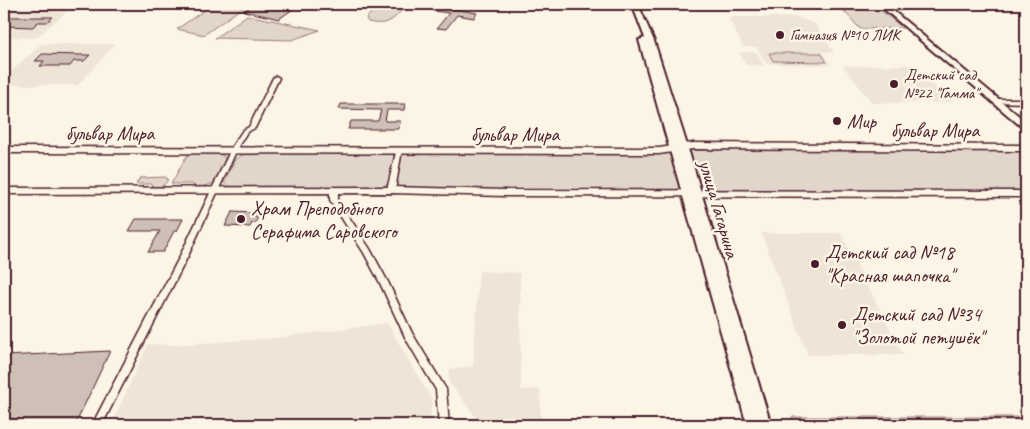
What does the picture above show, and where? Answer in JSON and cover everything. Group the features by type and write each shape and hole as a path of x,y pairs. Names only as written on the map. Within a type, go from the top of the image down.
{"main road":[{"name":"улица Гагарина","path":"631,4 679,148"},
{"name":"улица Гагарина","path":"635,4 650,41 692,193 764,425"},
{"path":"876,4 904,24"},
{"path":"881,4 1026,126"},
{"name":"улица Гагарина","path":"692,193 754,425"}],"street":[{"path":"97,425 184,256 233,151 245,131 252,128 276,78"},
{"path":"997,101 1026,101"},
{"name":"бульвар Мира","path":"4,150 659,151 679,148 1026,148"},
{"path":"392,190 399,150"},
{"path":"4,191 392,190 504,193 1026,194"},
{"path":"334,191 334,200 371,259 384,282 408,336 441,389 444,425"}],"shaded area":[{"path":"213,4 247,4 204,35 177,29"},
{"path":"381,4 408,4 387,22 368,22 366,18"},
{"path":"838,4 873,4 903,28 860,29"},
{"path":"4,8 71,8 36,38 4,37"},
{"path":"247,15 320,30 292,40 215,38"},
{"name":"Гимназия №10 ЛИК","path":"728,17 797,17 815,24 834,52 822,52 830,65 766,64 757,47 743,47"},
{"path":"41,44 115,44 78,85 4,85 4,78"},
{"path":"739,52 757,52 764,66 746,65"},
{"path":"769,53 821,53 827,62 773,61"},
{"name":"Детский сад №22 \"Гамма\"","path":"909,65 952,102 872,103 843,66"},
{"path":"693,146 1026,148 1026,194 504,193 392,190 399,150 659,151"},
{"path":"191,153 218,153 225,157 225,162 214,183 198,188 192,184 171,184 186,157"},
{"path":"247,153 391,153 395,157 390,182 381,188 230,187 224,183 235,159"},
{"path":"165,177 168,179 160,187 154,187 151,184 136,184 140,178"},
{"path":"761,233 841,233 903,355 808,355"},
{"path":"479,271 520,273 521,390 540,389 541,425 482,425 449,382 449,369 473,366"},
{"path":"387,323 432,400 430,425 111,425 148,344 172,345 276,338"},
{"path":"793,417 1026,417 1026,425 791,425 789,420"}],"building":[{"path":"254,4 297,6 279,19 244,11"},
{"path":"437,6 477,13 474,18 457,15 446,29 437,28 449,13 433,11"},
{"path":"9,17 53,17 47,22 38,22 33,27 4,26 4,21"},
{"path":"42,54 90,55 84,61 74,61 70,66 40,66 44,61 35,61"},
{"path":"341,104 405,104 404,110 387,110 385,121 400,121 399,129 348,129 351,121 378,121 381,110 339,109"},
{"name":"Храм Преподобного Серафима Саровского","path":"232,212 256,213 254,217 258,217 250,227 225,226"},
{"path":"136,219 183,219 163,252 148,252 160,231 129,231"},
{"path":"110,351 75,425 26,425 13,418 9,425 4,425 4,356"}],"place":[{"name":"Гимназия №10 ЛИК","path":"780,35"},
{"name":"Детский сад №22 \"Гамма\"","path":"894,84"},
{"name":"Мир","path":"837,121"},
{"name":"Храм Преподобного Серафима Саровского","path":"241,219"},
{"name":"Детский сад №18 \"Красная шапочка\"","path":"815,264"},
{"name":"Детский сад №34 \"Золотой петушёк\"","path":"842,325"}]}
